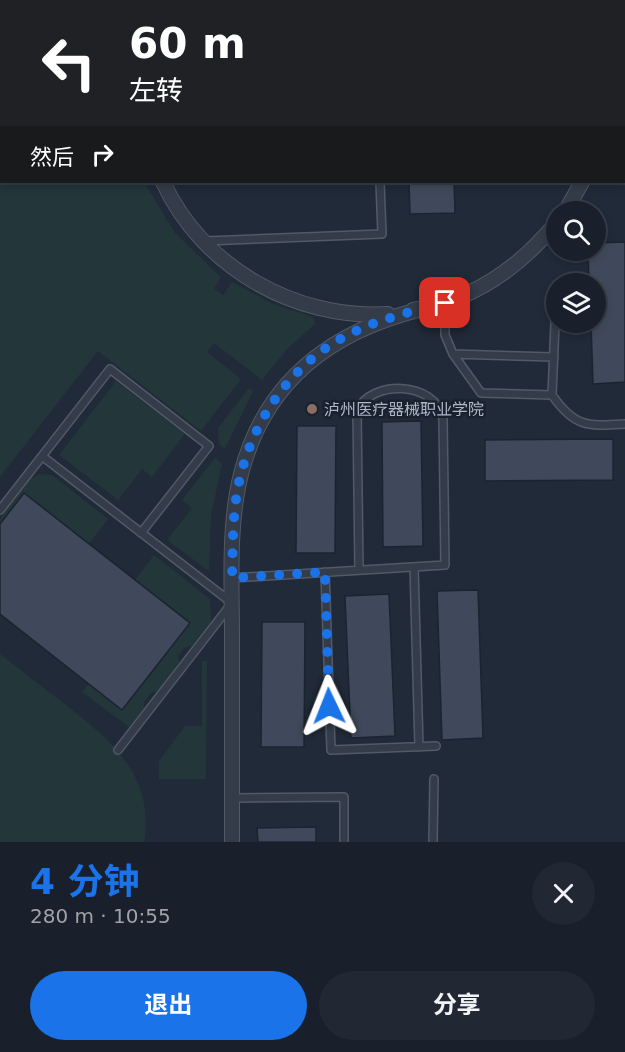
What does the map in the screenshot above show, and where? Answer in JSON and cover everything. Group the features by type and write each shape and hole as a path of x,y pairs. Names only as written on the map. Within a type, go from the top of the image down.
{"street":[{"path":"164,183 176,206 204,242 251,279 304,304 351,313 375,314 422,309"},
{"path":"571,201 581,183"},
{"path":"232,842 233,528 241,473 260,426 292,377 330,345 376,322 445,303 467,294 508,270 527,255 546,235"}],"lane":[{"path":"204,242 382,234 380,183"},
{"path":"445,303 446,335 453,354 481,393 552,395"},
{"path":"555,333 552,395 572,419 585,425 625,424"},
{"path":"453,354 554,357"},
{"path":"0,510 110,369 209,446 141,533"},
{"path":"232,578 446,565 443,418 435,401 425,393 413,390 383,391 364,398 357,411 359,570"},
{"path":"42,456 232,603 118,750"},
{"path":"414,567 419,747"},
{"path":"325,572 330,750 436,746"},
{"path":"434,779 434,842"},
{"path":"232,798 344,798 344,842"}],"green space":[{"path":"0,183 145,183 175,233 221,277 214,288 223,295 232,282 273,304 313,317 315,324 287,349 262,380 214,343 207,352 241,379 201,431 98,351 0,477"},
{"path":"116,381 185,434 152,477 142,469 118,500 59,455"},
{"path":"249,388 253,391 225,449 219,444 218,428"},
{"path":"215,458 222,464 211,516 209,571 167,540 192,508 182,500"},
{"path":"39,474 52,475 108,519 89,544 0,524 8,502 26,483"},
{"path":"154,555 210,599 211,621 192,646 184,648 178,656 179,663 157,692 152,692 144,702 144,709 129,727 82,692 89,684 122,709 135,580"},
{"path":"0,654 99,732 126,762 143,798 146,819 144,842 0,842"},
{"path":"202,661 207,661 206,779 159,779 159,761 185,726 202,726"}],"building":[{"path":"409,183 454,183 455,213 410,214"},
{"path":"625,242 625,382 593,384 591,333 606,333 606,273 589,273 588,261 606,261 606,243"},
{"path":"421,421 423,546 383,547 382,422"},
{"path":"297,426 336,426 335,553 296,553"},
{"path":"613,439 613,480 485,481 485,440"},
{"path":"24,493 190,623 122,710 0,614 0,524"},
{"path":"478,590 483,738 442,740 437,591"},
{"path":"389,594 395,736 351,738 345,596"},
{"path":"262,622 305,622 304,747 261,747"},
{"path":"316,827 316,842 258,842 257,828"}],"place":[{"name":"泸州医疗器械职业学院","path":"312,409"}],"route":[{"path":"329,706 325,572 232,578 233,528 241,473 251,445 267,413 292,377 308,361 330,345 376,322 445,303"}]}
